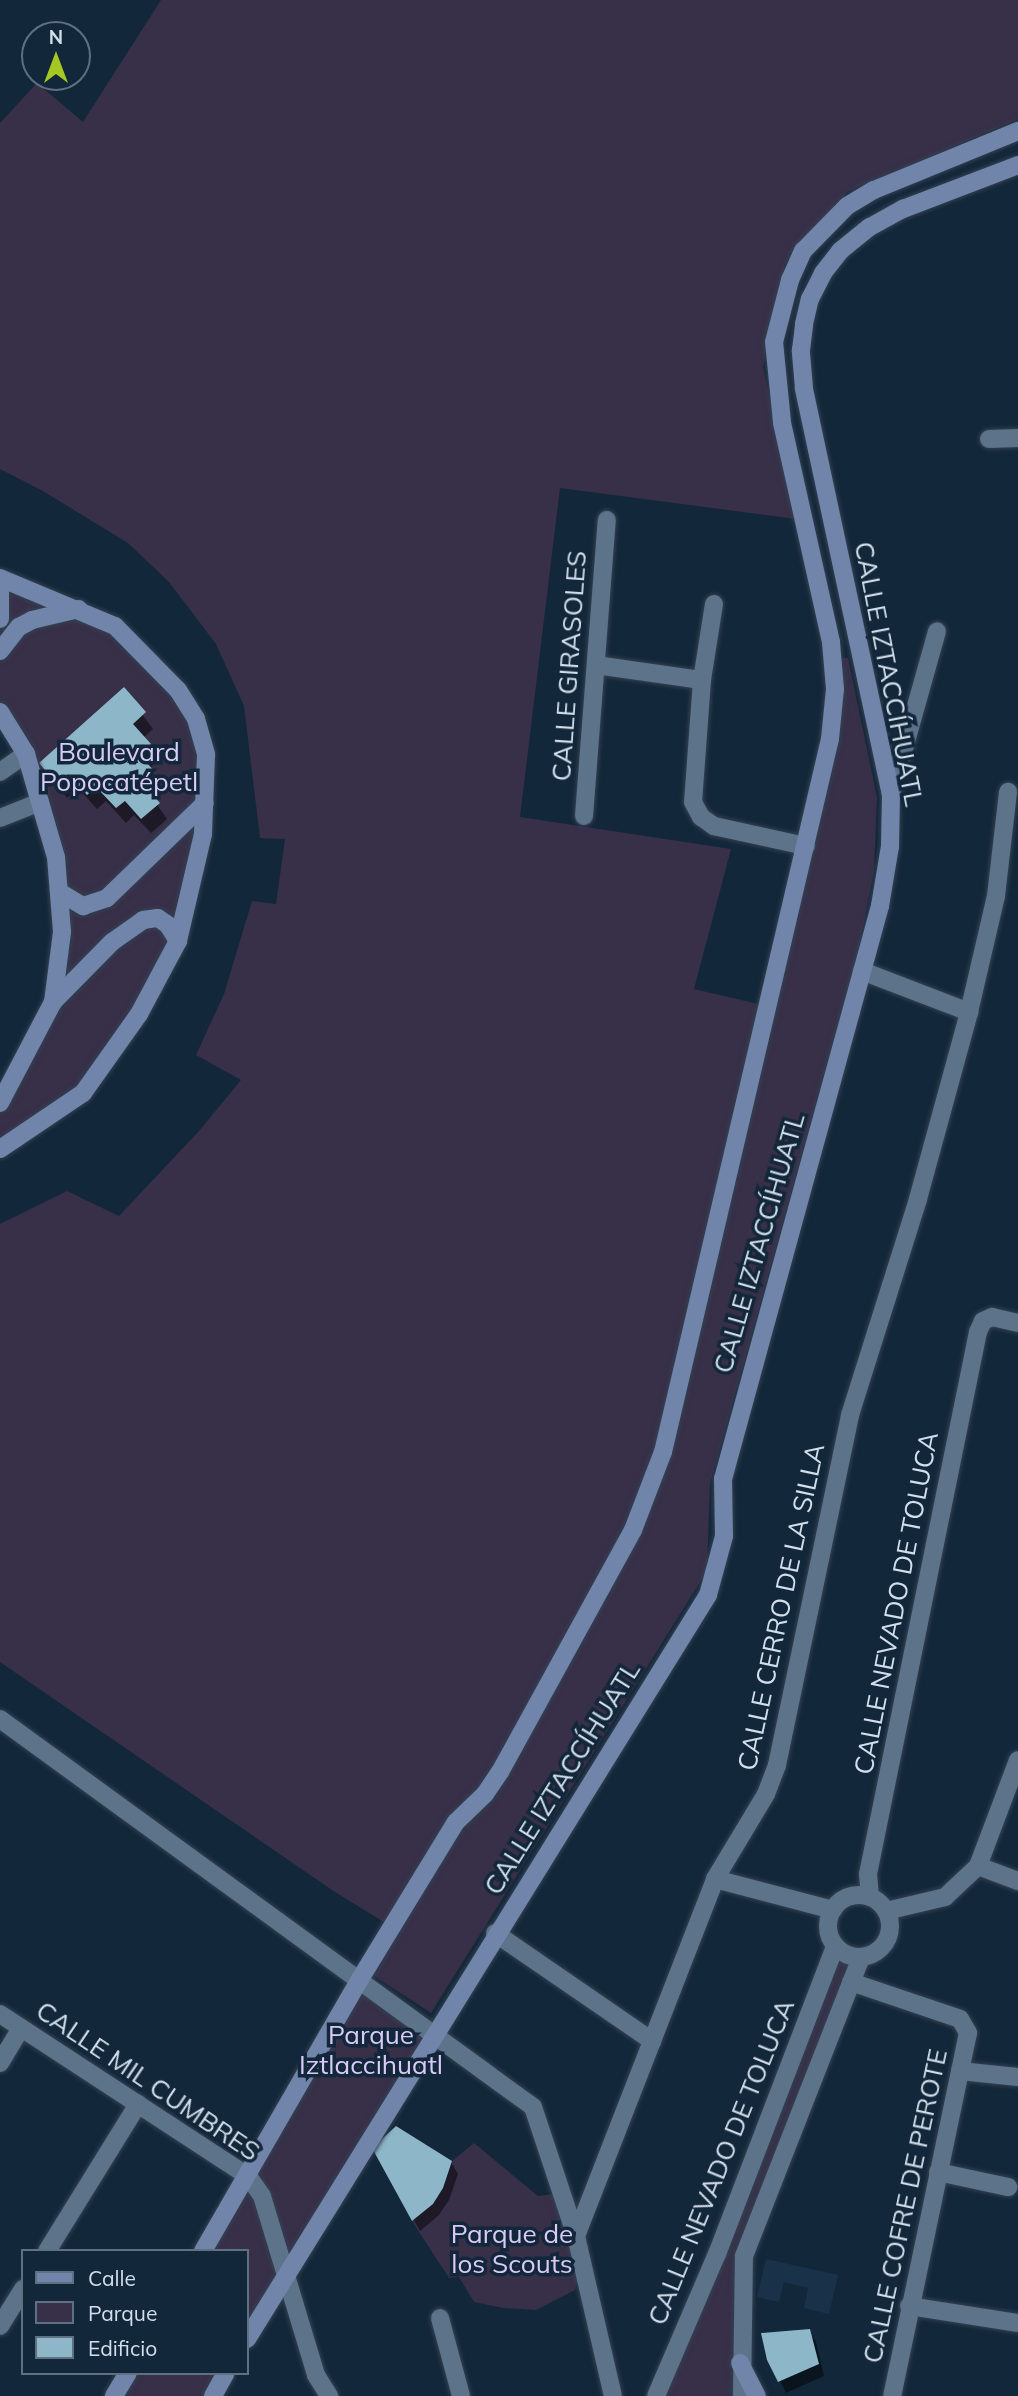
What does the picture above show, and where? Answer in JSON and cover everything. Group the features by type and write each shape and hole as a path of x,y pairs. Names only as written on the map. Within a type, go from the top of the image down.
{"street":[{"name":"CALLE IZTACCÍHUATL","path":"204,2249 360,1979 456,1822 492,1784 634,1530 663,1452 830,739 835,689 828,618 782,422 774,342 780,311 803,251 847,206 874,190 1018,131"},
{"name":"CALLE IZTACCÍHUATL","path":"248,2337 495,1933 708,1595 721,1554 723,1479 740,1408 880,906 890,846 891,795 804,388 801,350 804,324 810,299 823,273 840,251 870,227 902,209 1018,165"},
{"path":"989,439 1018,438"},
{"name":"CALLE GIRASOLES","path":"584,816 607,520"},
{"path":"0,578 115,626 178,690 196,719 206,755 203,834 178,942 139,1014 83,1093 0,1149"},
{"path":"0,589 0,619"},
{"path":"714,604 702,680 693,802 701,817 714,825 806,846"},
{"path":"0,651 19,627 32,620 79,609"},
{"path":"891,795 937,631"},
{"path":"596,665 702,680"},
{"path":"0,711 26,754 56,857 61,893 62,932 52,1002"},
{"path":"0,772 26,754"},
{"name":"CALLE CERRO DE LA SILLA","path":"576,2236 715,1879 766,1794 777,1765 850,1415 918,1199 969,1012 996,896 1007,792"},
{"path":"0,818 40,802"},
{"path":"61,893 83,906 107,898 205,803"},
{"path":"0,1103 52,1002 112,942 143,920 158,918 168,925 178,942"},
{"path":"862,971 969,1012"},
{"name":"CALLE NEVADO DE TOLUCA","path":"870,1897 868,1874 978,1332 983,1321 992,1317 1018,1322"},
{"path":"0,1719 533,2107 576,2236 613,2396"},
{"path":"886,1911 945,1897 978,1866 1018,1760"},
{"path":"978,1866 1018,1881"},
{"path":"715,1879 833,1910"},
{"path":"849,1897 870,1897 886,1911 890,1931 886,1941 880,1950 861,1957 842,1952 835,1946 828,1928 833,1910 849,1897"},
{"path":"495,1933 652,2041"},
{"name":"CALLE NEVADO DE TOLUCA","path":"656,2396 717,2254 835,1946"},
{"name":"CALLE NEVADO DE TOLUCA","path":"741,2396 744,2256 861,1957"},
{"name":"CALLE COFRE DE PEROTE","path":"851,1982 961,2019 968,2033 892,2396"},
{"name":"CALLE MIL CUMBRES","path":"0,2014 248,2176 262,2196 316,2375 329,2396"},
{"path":"0,2063 21,2028"},
{"path":"960,2071 1018,2077"},
{"path":"48,2249 138,2104"},
{"path":"938,2172 1007,2187"},
{"path":"0,2326 21,2292"},
{"path":"909,2306 1018,2323"},
{"path":"440,2318 461,2396"},
{"path":"740,2363 757,2396"},
{"path":"114,2396 127,2375"},
{"path":"213,2396 225,2375"}],"shaded area":[{"path":"766,2259 838,2275 829,2314 804,2308 808,2288 784,2282 779,2302 757,2297"}],"green space":[{"path":"161,0 1018,0 1018,119 847,192 785,264 763,367 796,519 560,488 520,817 731,849 694,989 772,1007 840,739 842,658 848,658 877,797 874,871 858,952 710,1484 707,1571 431,2013 371,1974 397,1930 335,1892 0,1662 0,1224 67,1191 119,1216 199,1131 241,1080 196,1055 224,994 252,901 276,904 285,839 260,838 244,706 216,644 169,582 128,543 41,490 0,469 0,123 30,91 46,91 83,122"},
{"name":"Boulevard Popocatépetl","path":"0,579 114,627 177,688 205,755 201,835 178,941 83,1093 0,1149 0,1103 53,1002 63,856 0,713"},
{"path":"833,1953 849,1963 739,2257 733,2396 661,2396"},
{"name":"Parque Iztlaccihuatl","path":"360,1979 432,2036 248,2337 248,2249 204,2249"},
{"name":"Parque de los Scouts","path":"474,2143 538,2196 562,2193 582,2261 575,2290 536,2310 503,2308 474,2302 459,2277 449,2278 412,2221 433,2204 443,2188 452,2161"},
{"path":"127,2375 225,2375 213,2396 114,2396"}],"building":[{"path":"124,687 146,712 133,724 151,744 139,754 155,772 142,783 160,803 141,819 125,801 116,808 96,787 87,795 68,774 57,784 39,763"},
{"path":"396,2126 452,2161 443,2188 433,2204 412,2221 372,2148"},
{"path":"810,2329 819,2364 778,2382 767,2360 761,2333"}]}
